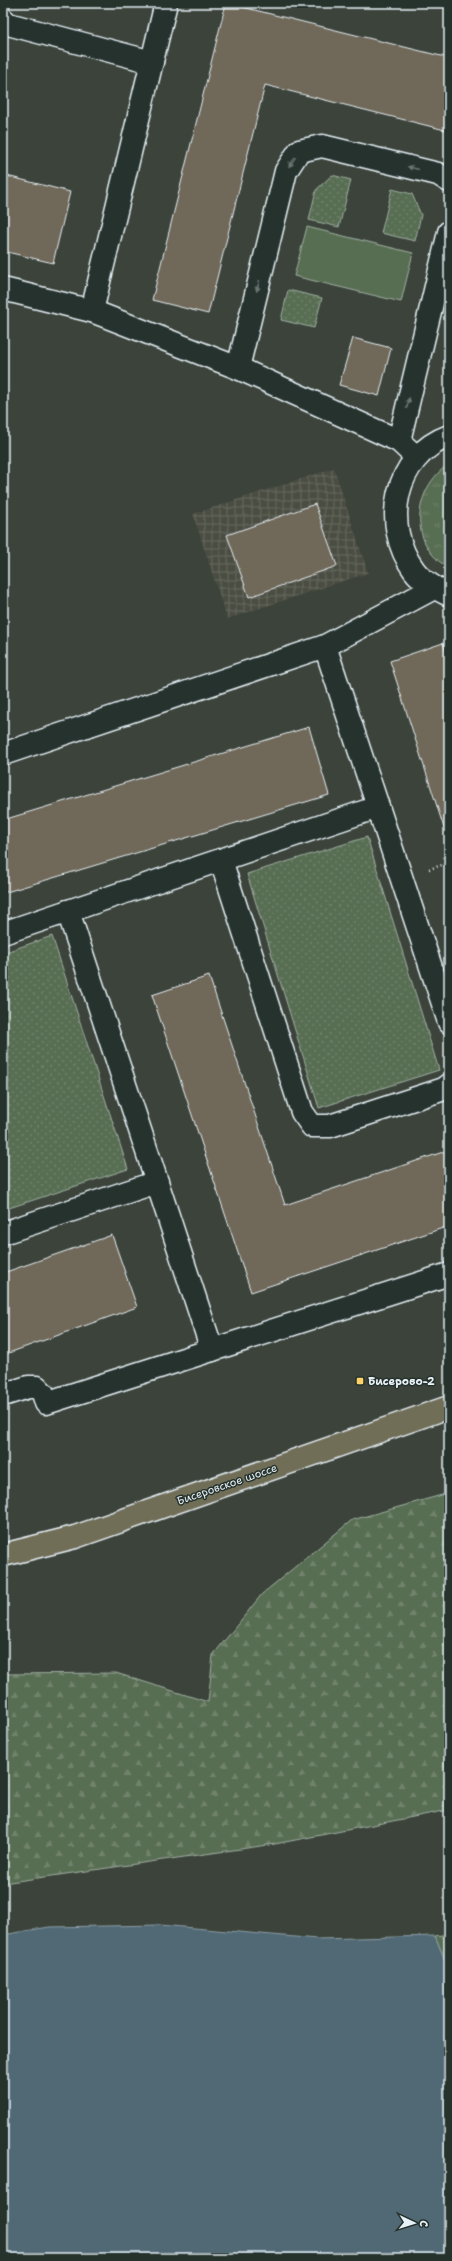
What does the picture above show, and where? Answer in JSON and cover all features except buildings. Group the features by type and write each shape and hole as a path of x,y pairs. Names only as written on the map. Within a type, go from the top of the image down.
{"main road":[{"name":"Бисеровское шоссе","path":"3,1555 75,1537 449,1407"}],"lane":[{"path":"92,311 166,3"},
{"path":"3,19 8,24 152,62"},
{"path":"238,368 286,171 299,151 322,146 438,174 449,181"},
{"path":"399,441 449,232"},
{"path":"3,289 92,311 238,368 399,441 416,457"},
{"path":"3,754 325,646 442,591 415,572 402,551 396,527 396,502 403,478 416,457 438,440 449,436"},
{"path":"325,646 449,1022"},
{"path":"3,933 378,807"},
{"path":"221,860 302,1112 312,1126 330,1126 444,1089 449,1085"},
{"path":"68,911 212,1350"},
{"path":"3,1233 156,1182"},
{"path":"3,1395 28,1387 37,1387 43,1393 46,1403 449,1274"}],"shaded area":[{"path":"334,468 368,573 227,619 193,514"}],"green space":[{"path":"332,175 351,180 339,227 309,220 316,190"},
{"path":"392,189 412,194 421,215 415,241 381,233"},
{"path":"307,227 413,253 401,302 294,276"},
{"path":"288,290 322,298 314,328 281,320"},
{"path":"449,464 449,568 435,558 426,545 421,531 420,516 422,501 428,487 437,474"},
{"path":"367,837 439,1070 319,1108 247,874"},
{"path":"52,936 128,1169 3,1210 3,953"},
{"path":"449,1493 449,1810 275,1844 3,1883 3,1674 116,1673 208,1702 213,1655 262,1594 352,1520"},
{"path":"449,1934 449,1970 435,1936"}],"water":[{"path":"160,1925 317,1939 435,1936 449,1970 449,2258 3,2258 3,1935 49,1927"}],"place":[{"name":"Бисерово-2","path":"360,1381"}]}
